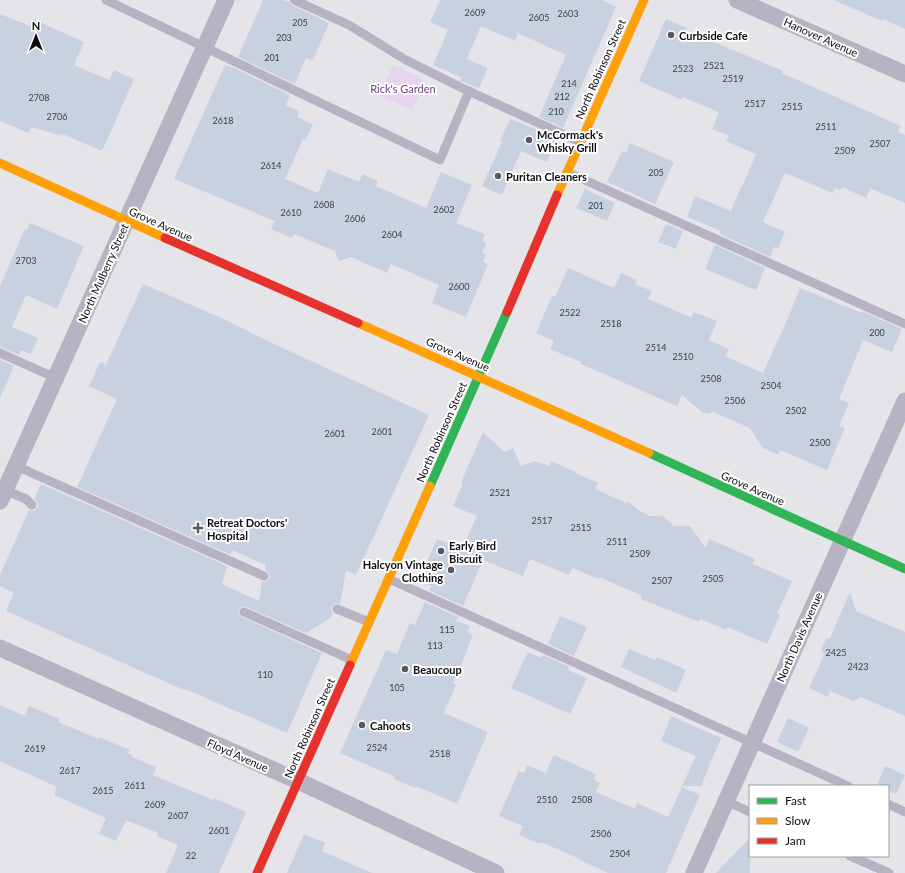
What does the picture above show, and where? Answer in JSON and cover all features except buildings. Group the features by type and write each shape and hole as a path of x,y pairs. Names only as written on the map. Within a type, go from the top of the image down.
{"street":[{"name":"North Mulberry Street","path":"2,496 226,0"},
{"name":"North Robinson Street","path":"257,873 480,376 580,142 644,0"},
{"name":"Hanover Avenue","path":"737,0 905,74"},
{"name":"Grove Avenue","path":"0,163 126,221 480,376 905,569"},
{"name":"North Davis Avenue","path":"694,873 905,401"},
{"name":"Floyd Avenue","path":"0,648 496,873"}],"lane":[{"path":"106,0 440,160 469,91"},
{"path":"294,0 349,25 406,60 580,142"},
{"path":"567,172 905,324"},
{"path":"0,353 56,378"},
{"path":"16,466 264,576"},
{"path":"2,496 26,499 32,505"},
{"path":"389,579 846,785"},
{"path":"337,609 369,622"},
{"path":"244,612 352,660"},
{"path":"726,802 749,812"},
{"path":"889,804 905,812"},
{"path":"852,857 889,873"}],"green space":[{"name":"Rick's Garden","path":"393,65 426,80 412,110 379,95"}],"traffic: fast":[{"path":"430,486 507,312"},
{"path":"649,453 905,569"}],"traffic: slow":[{"path":"557,195 644,0"},
{"path":"0,163 165,238"},
{"path":"358,323 649,453"},
{"path":"350,665 430,486"}],"traffic: jam":[{"path":"507,312 557,195"},
{"path":"165,238 358,323"},
{"path":"257,873 350,665"}],"place":[{"name":"Curbside Cafe","path":"671,35"},
{"name":"McCormack's Whisky Grill","path":"529,140"},
{"name":"Puritan Cleaners","path":"498,176"},
{"name":"Retreat Doctors' Hospital","path":"198,528"},
{"name":"Early Bird Biscuit","path":"441,551"},
{"name":"Halcyon Vintage Clothing","path":"451,570"},
{"name":"Beaucoup","path":"405,669"},
{"name":"Cahoots","path":"362,725"}]}
